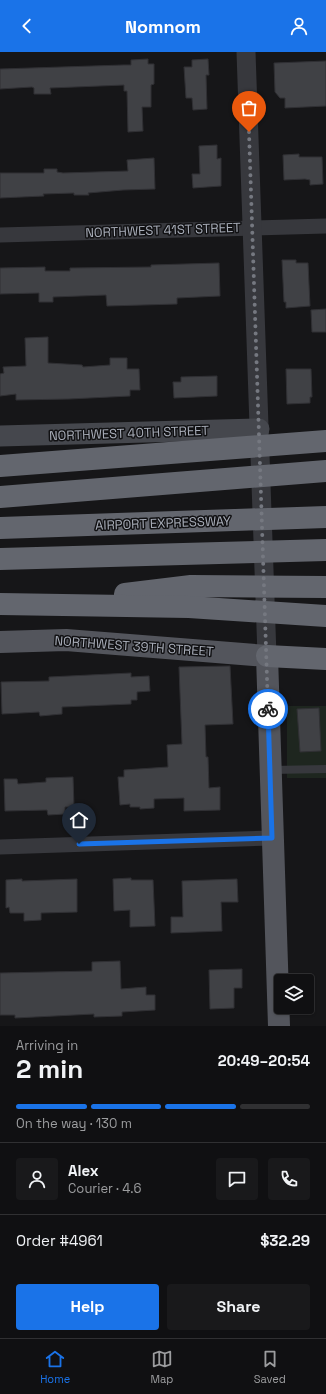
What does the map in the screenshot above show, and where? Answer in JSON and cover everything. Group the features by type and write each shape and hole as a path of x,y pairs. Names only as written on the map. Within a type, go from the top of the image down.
{"highway":[{"path":"0,466 320,441"},
{"path":"0,456 127,456"},
{"path":"0,496 324,472"},
{"name":"AIRPORT EXPRESSWAY","path":"0,528 326,517"},
{"path":"0,558 326,550"},
{"path":"0,604 46,604 326,587"},
{"path":"190,596 326,616"},
{"path":"267,656 326,659"}],"main road":[{"name":"NORTHWEST 40TH STREET","path":"0,436 259,429"},
{"name":"NORTHWEST 39TH STREET","path":"0,642 66,640 267,656"},
{"path":"267,656 279,1026"}],"street":[{"path":"246,52 267,656"},
{"name":"NORTHWEST 41ST STREET","path":"0,235 326,226"},
{"path":"0,847 272,838"}],"lane":[{"path":"270,770 326,769"}],"shaded area":[{"path":"287,706 326,706 326,778 287,778"}],"building":[{"path":"148,59 148,64 154,64 154,84 151,85 151,107 142,107 143,131 128,132 127,91 124,91 124,85 50,88 51,94 34,94 34,88 32,87 0,89 0,69 131,65 131,60"},
{"path":"208,59 209,75 206,75 207,109 193,110 192,98 186,98 184,67 192,67 192,60"},
{"path":"326,61 326,106 285,108 285,98 280,98 275,92 274,63"},
{"path":"217,145 217,159 221,158 221,186 193,188 192,174 200,174 199,146"},
{"path":"299,154 299,157 322,157 323,184 310,185 310,180 305,179 284,180 283,155"},
{"path":"154,158 155,189 88,193 89,195 74,195 74,193 43,194 44,196 0,198 0,173 44,173 44,169 57,169 57,172 63,173 128,171 127,160"},
{"path":"282,260 296,260 296,263 308,263 310,306 286,308 286,302 284,302"},
{"path":"219,263 220,296 177,298 177,304 107,306 106,295 53,297 53,302 39,302 39,293 0,294 0,268 45,267 45,271 70,271 70,268 151,267 151,265"},
{"path":"326,309 326,332 312,332 311,310"},
{"path":"48,337 48,363 82,365 83,367 110,365 110,358 127,358 127,369 139,369 140,390 130,390 130,396 69,399 16,400 16,394 0,396 0,374 4,373 3,367 26,366 25,338"},
{"path":"286,369 311,369 312,397 310,397 310,403 287,404"},
{"path":"217,376 217,396 174,398 173,382 181,382 181,377"},
{"path":"230,666 233,724 205,725 209,788 220,787 220,810 184,811 184,798 154,799 154,808 140,809 140,807 130,807 130,804 120,805 118,777 124,777 124,770 168,767 167,745 182,744 179,667"},
{"path":"131,673 131,677 149,676 150,691 137,692 137,700 131,700 131,704 62,707 62,714 40,716 39,712 2,714 1,682 49,681 49,677"},
{"path":"319,708 321,751 300,752 297,709"},
{"path":"73,777 74,807 65,807 65,814 48,815 47,810 5,811 4,779 17,779 18,784 46,782 46,778"},
{"path":"131,878 131,880 153,880 155,926 130,927 130,910 114,911 113,879"},
{"path":"22,879 22,881 77,879 77,912 41,913 41,920 24,921 24,913 10,913 9,907 6,908 6,880"},
{"path":"237,879 238,902 221,902 222,931 171,933 171,917 183,917 182,881"},
{"path":"120,961 121,989 146,987 146,995 155,995 155,1010 122,1012 122,1016 94,1017 94,1014 15,1018 15,1015 0,1015 0,973 92,971 92,962"},
{"path":"242,969 242,988 234,988 234,1008 210,1009 209,970"}],"way so far":[{"path":"249,132 268,709"}],"route":[{"path":"79,844 272,838 268,709"}]}
